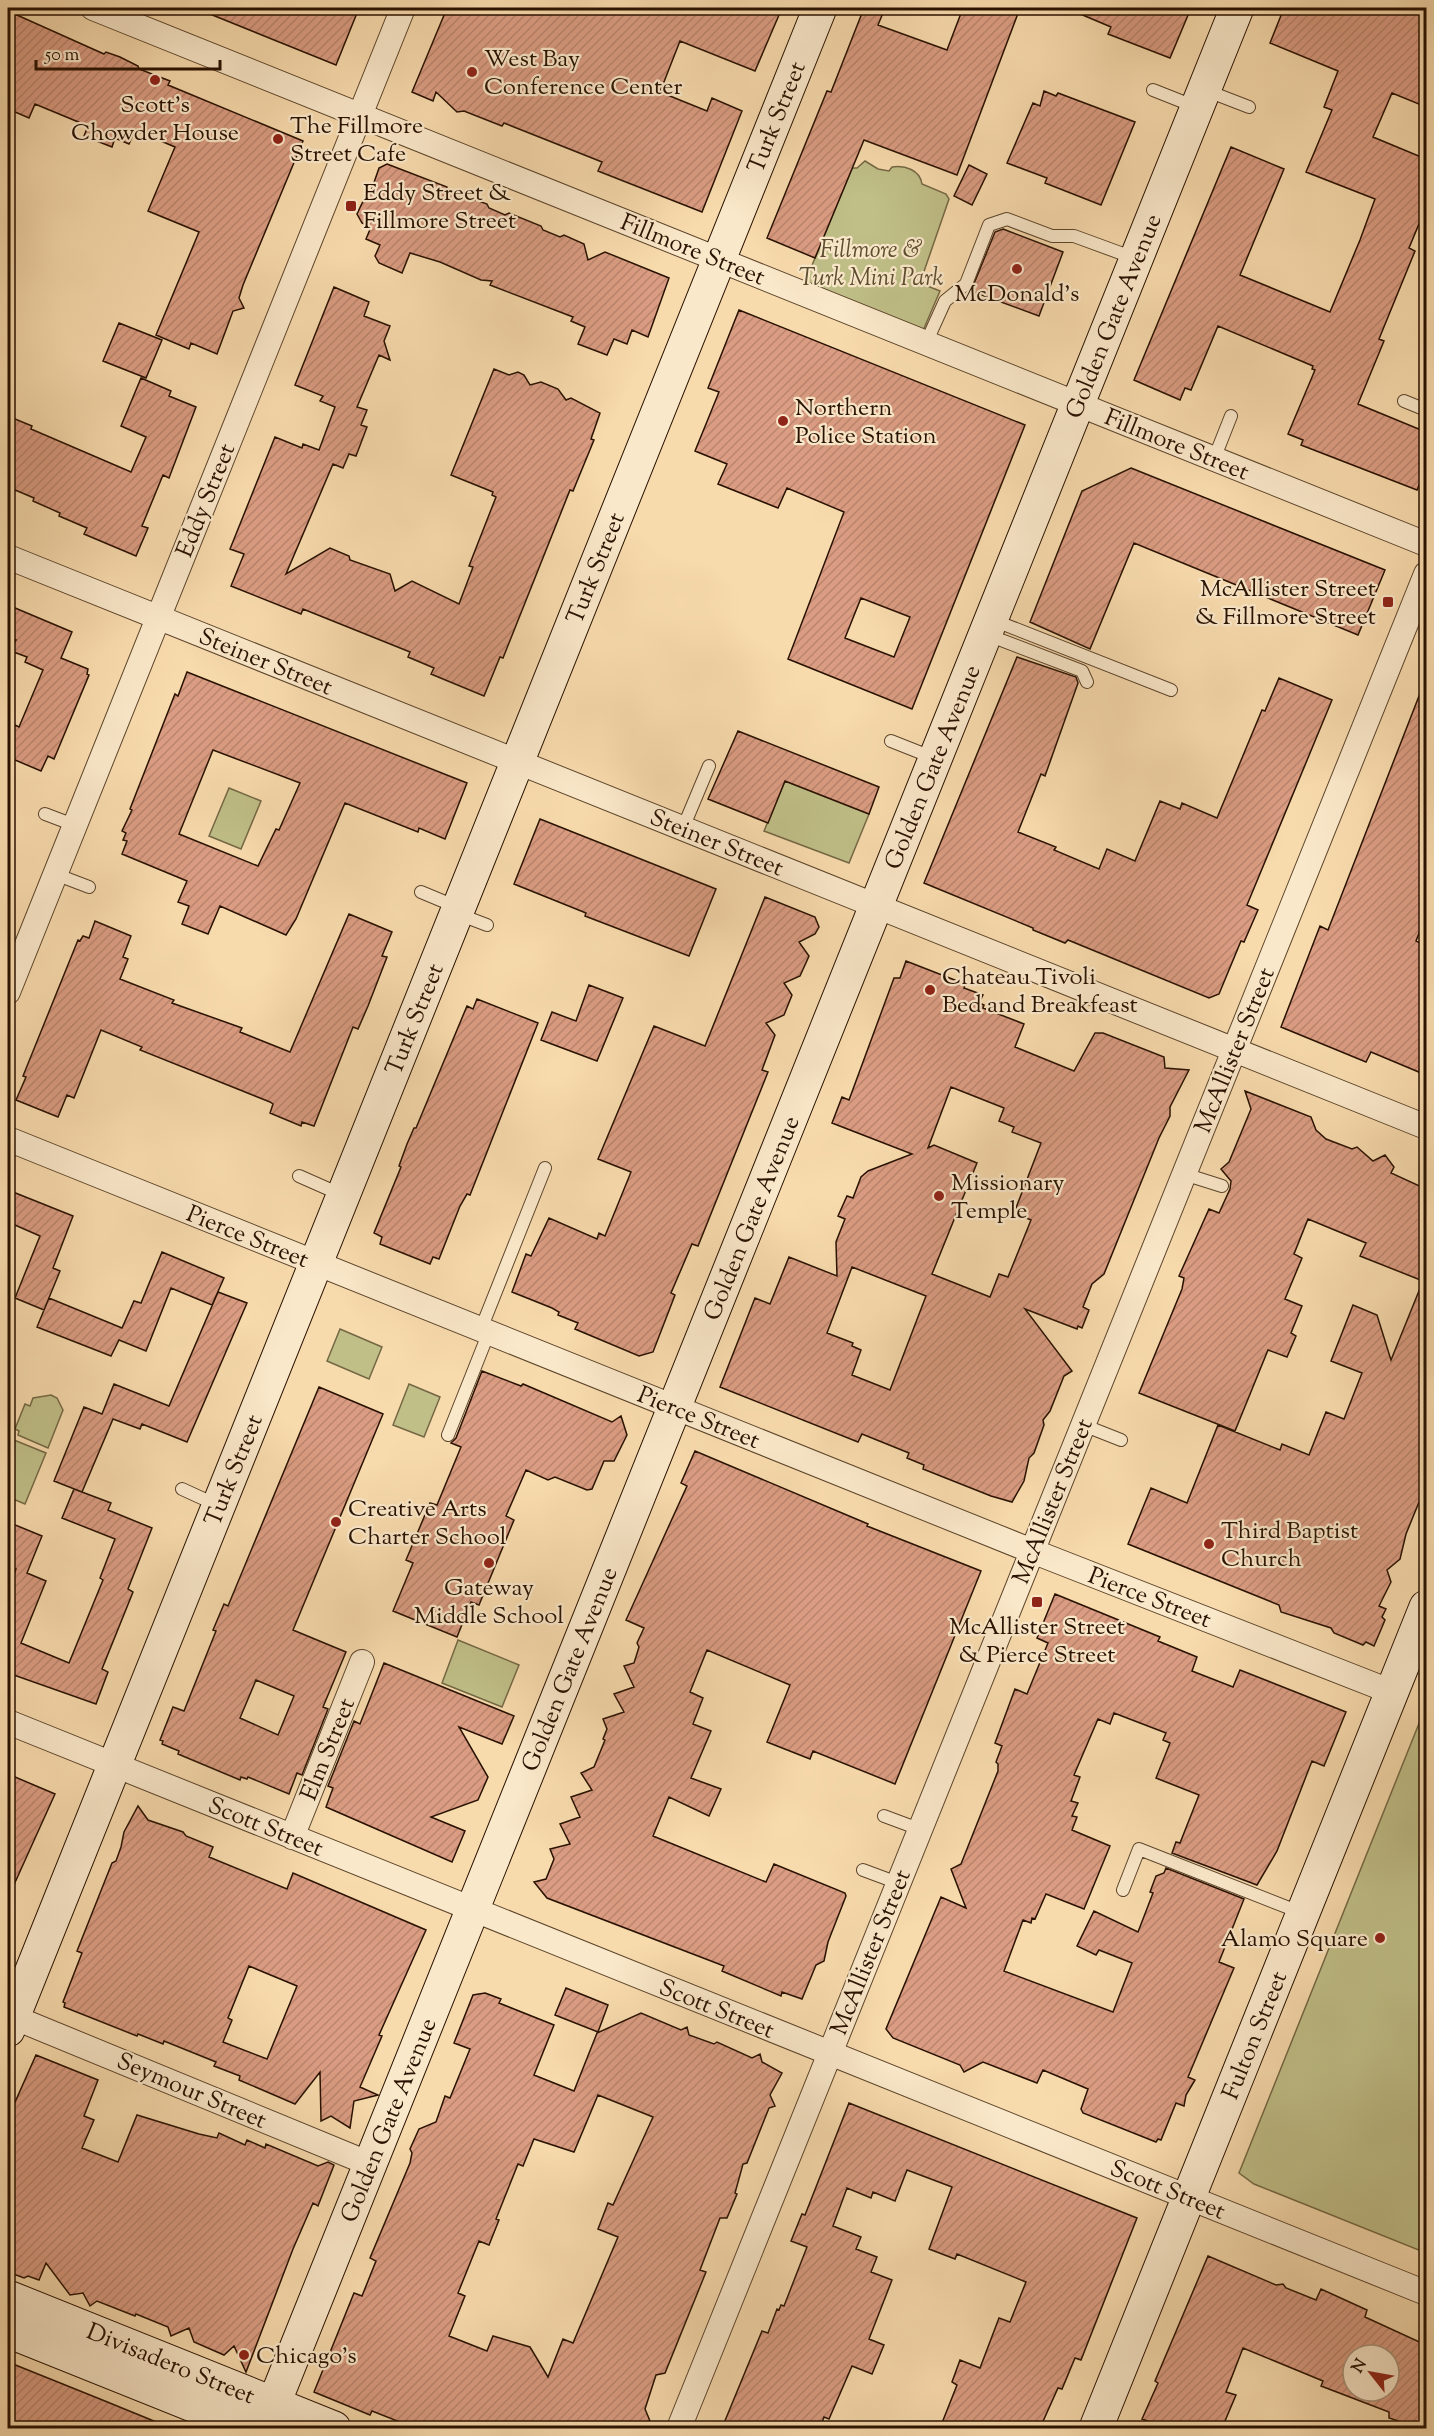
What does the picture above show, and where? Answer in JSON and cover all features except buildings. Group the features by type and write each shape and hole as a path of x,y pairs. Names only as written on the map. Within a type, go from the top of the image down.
{"main road":[{"name":"Turk Street","path":"10,2024 820,8"},
{"name":"Golden Gate Avenue","path":"268,2416 1237,8"},
{"name":"Fulton Street","path":"1096,2428 1426,1607"},
{"name":"Divisadero Street","path":"8,2297 268,2416 334,2428"},
{"name":"Divisadero Street","path":"8,2331 250,2428"}],"street":[{"name":"Fillmore Street","path":"93,8 1426,544"},
{"name":"Eddy Street","path":"8,992 403,8"},
{"name":"Steiner Street","path":"8,557 1426,1127"},
{"name":"McAllister Street","path":"679,2428 1426,574"},
{"name":"Pierce Street","path":"8,1139 1032,1551 1392,1692"},
{"name":"Elm Street","path":"292,1837 363,1662"},
{"name":"Scott Street","path":"8,1722 1426,2293"},
{"name":"Seymour Street","path":"10,2024 370,2164"}],"lane":[{"path":"1153,90 1249,107"},
{"path":"926,343 945,301 966,284 989,225 998,220 1007,219 1052,236 1074,236 1136,259"},
{"path":"1404,401 1426,410"},
{"path":"1214,459 1231,416"},
{"path":"988,626 1084,676 1087,657"},
{"path":"988,626 1087,657 1171,690"},
{"path":"891,741 935,758"},
{"path":"683,828 709,766"},
{"path":"45,814 74,825"},
{"path":"55,874 90,887"},
{"path":"421,892 487,925"},
{"path":"448,1435 545,1168"},
{"path":"1184,1174 1222,1186"},
{"path":"299,1176 343,1195"},
{"path":"1083,1425 1121,1440"},
{"path":"182,1489 218,1506"},
{"path":"884,1816 920,1829"},
{"path":"1123,1890 1139,1849 1303,1914"},
{"path":"863,1870 898,1883"}],"green space":[{"name":"Fillmore & Turk Mini Park","path":"865,161 878,169 889,171 892,167 911,169 921,179 922,184 946,194 949,199 920,283 940,291 919,340 801,292 852,168 857,168"},
{"path":"785,781 869,814 849,863 764,831"},
{"path":"229,788 261,801 241,849 209,836"},
{"path":"340,1329 382,1347 369,1379 327,1361"},
{"path":"409,1384 440,1397 424,1437 393,1425"},
{"path":"51,1395 57,1398 63,1410 48,1448 18,1435 19,1431 15,1429 25,1404 30,1406 33,1398"},
{"path":"9,1438 46,1453 25,1504 8,1497"},
{"path":"458,1640 519,1665 502,1707 442,1683"},
{"name":"Alamo Square","path":"1426,1706 1426,2253 1254,2184 1239,2173"}],"place":[{"name":"West Bay Conference Center","path":"472,72"},
{"name":"Scott's Chowder House","path":"155,80"},
{"name":"The Fillmore Street Cafe","path":"278,139"},
{"name":"Eddy Street & Fillmore Street","path":"351,206"},
{"name":"McDonald's","path":"1017,269"},
{"name":"Northern Police Station","path":"783,421"},
{"name":"McAllister Street & Fillmore Street","path":"1388,602"},
{"name":"Chateau Tivoli Bed and Breakfeast","path":"930,990"},
{"name":"Missionary Temple","path":"939,1196"},
{"name":"Creative Arts Charter School","path":"336,1522"},
{"name":"Third Baptist Church","path":"1209,1544"},
{"name":"Gateway Middle School","path":"489,1563"},
{"name":"McAllister Street & Pierce Street","path":"1037,1602"},
{"name":"Alamo Square","path":"1380,1938"},
{"name":"Chicago's","path":"244,2355"}]}
